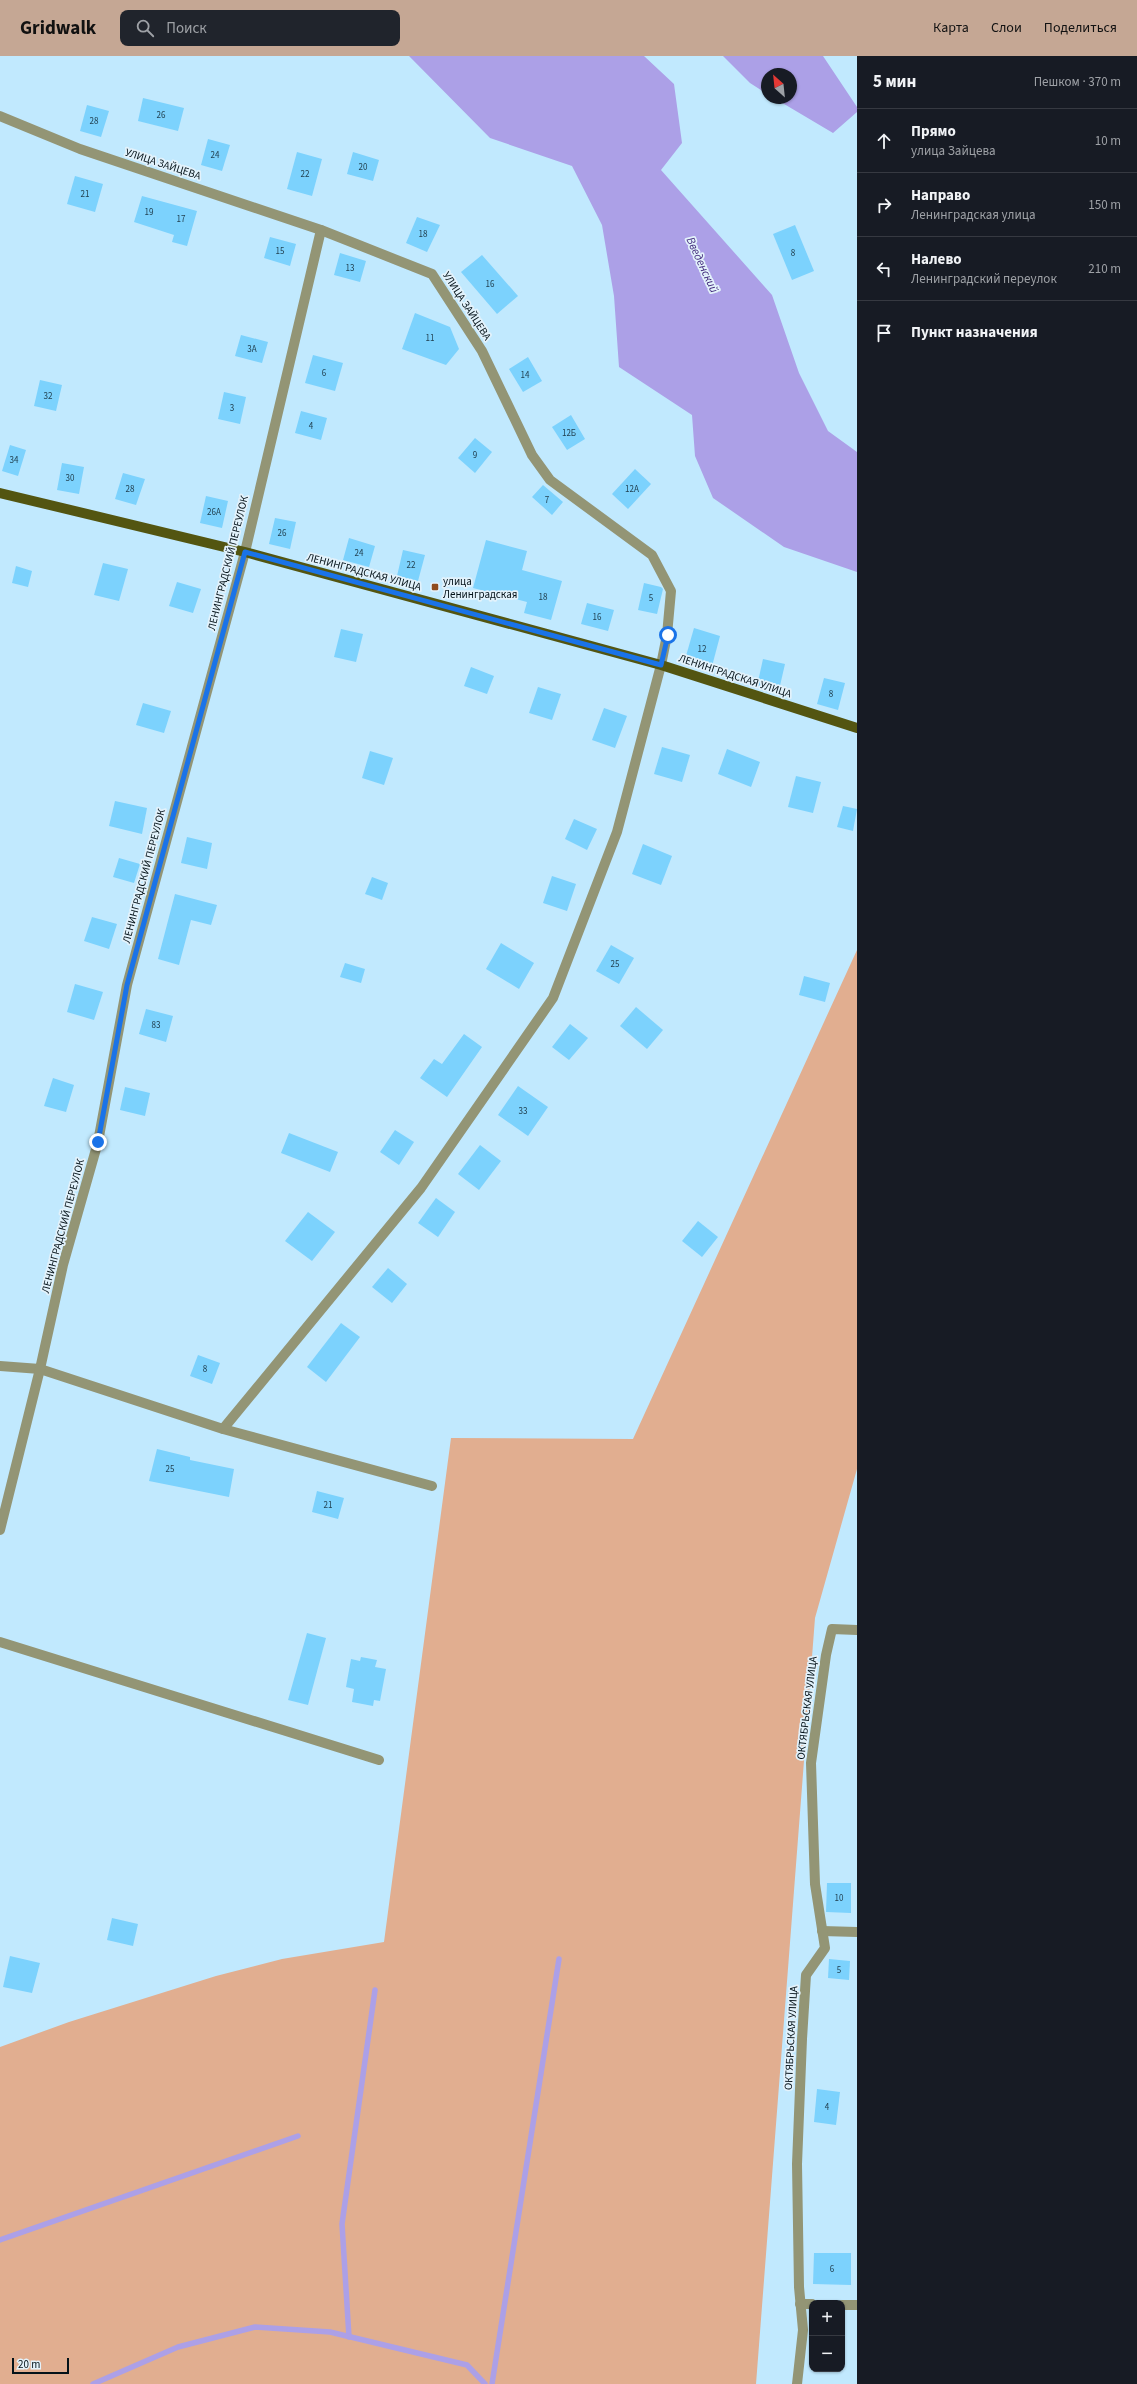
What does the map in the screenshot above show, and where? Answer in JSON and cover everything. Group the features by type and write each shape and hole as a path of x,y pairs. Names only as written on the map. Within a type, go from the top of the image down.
{"main road":[{"name":"ЛЕНИНГРАДСКАЯ УЛИЦА","path":"0,492 245,552 661,665 857,728"}],"street":[{"name":"УЛИЦА ЗАЙЦЕВА","path":"0,116 80,149 321,230 432,274 482,351 532,455 550,480 652,555 671,591 668,635 617,832 553,998 422,1188 223,1429"},
{"name":"ЛЕНИНГРАДСКИЙ ПЕРЕУЛОК","path":"0,1530 40,1369 63,1265 98,1142 127,985 245,552 321,230"},
{"path":"0,1366 40,1369 223,1429 432,1486"},
{"name":"ОКТЯБРЬСКАЯ УЛИЦА","path":"797,2384 804,2330 800,2304 797,2164 806,1975 825,1948 816,1884 811,1763 826,1655 832,1629 857,1630"},
{"path":"0,1642 379,1760"},
{"path":"822,1931 857,1932"},
{"path":"800,2304 809,2304"},
{"path":"845,2305 857,2305"}],"shaded area":[{"path":"857,950 857,1469 815,1618 756,2384 0,2384 0,2047 69,2022 216,1976 282,1959 384,1942 451,1438 633,1439"}],"water":[{"name":"Введенский","path":"409,56 644,56 674,84 682,143 661,170 772,295 799,373 828,431 857,452 857,572 784,547 713,498 695,456 692,415 619,367 614,296 602,225 572,166 490,138"},
{"path":"723,56 823,56 857,107 857,112 833,133 784,104 797,104 797,68 761,68 761,90 750,83"}],"building":[{"path":"143,98 184,108 178,131 138,121"},
{"path":"87,105 109,111 101,137 80,131"},
{"path":"208,139 230,145 222,171 201,165"},
{"path":"297,152 322,159 312,196 287,189"},
{"path":"353,152 379,160 373,181 347,174"},
{"path":"75,176 103,184 95,212 67,204"},
{"path":"142,196 197,211 187,246 172,242 174,235 134,222"},
{"path":"417,217 440,225 427,252 406,243"},
{"path":"795,225 814,271 792,280 773,234"},
{"path":"270,237 296,244 290,266 264,258"},
{"path":"340,253 366,261 360,282 334,275"},
{"path":"482,255 518,296 497,314 461,272"},
{"path":"415,313 450,327 459,349 446,365 402,349"},
{"path":"241,335 268,342 262,363 235,356"},
{"path":"313,355 343,363 335,391 305,383"},
{"path":"528,357 542,381 523,392 509,369"},
{"path":"40,380 62,385 56,411 34,406"},
{"path":"224,392 246,397 240,424 218,419"},
{"path":"301,411 327,418 321,440 295,433"},
{"path":"571,415 585,439 567,450 552,427"},
{"path":"475,438 492,452 475,473 458,458"},
{"path":"10,445 26,450 18,476 2,471"},
{"path":"62,463 84,467 79,494 57,490"},
{"path":"635,469 651,484 628,509 612,494"},
{"path":"123,473 145,479 136,505 115,499"},
{"path":"543,485 563,502 552,515 532,497"},
{"path":"206,496 228,501 222,528 200,523"},
{"path":"275,518 296,522 290,549 269,544"},
{"path":"349,538 375,546 369,567 343,560"},
{"path":"486,540 527,551 522,570 562,581 551,620 524,613 527,602 473,588"},
{"path":"403,550 425,555 418,581 397,576"},
{"path":"103,563 128,569 119,601 94,595"},
{"path":"16,566 32,571 28,587 12,583"},
{"path":"177,582 201,589 193,613 169,606"},
{"path":"644,583 661,587 663,589 657,614 638,610"},
{"path":"587,603 614,610 608,631 581,624"},
{"path":"694,628 720,636 711,670 684,663"},
{"path":"341,629 363,634 356,662 334,657"},
{"path":"763,659 785,664 779,690 757,686"},
{"path":"471,667 494,676 487,694 464,686"},
{"path":"824,678 845,683 838,710 817,704"},
{"path":"538,687 561,694 552,720 529,713"},
{"path":"143,703 171,711 164,733 136,725"},
{"path":"604,708 627,716 615,748 592,740"},
{"path":"662,747 690,755 682,782 654,774"},
{"path":"727,749 760,762 751,787 718,774"},
{"path":"370,751 393,758 384,785 362,778"},
{"path":"796,776 821,782 813,813 788,807"},
{"path":"115,801 147,808 142,834 109,826"},
{"path":"843,806 857,809 853,831 837,827"},
{"path":"574,819 597,829 587,850 565,839"},
{"path":"187,837 212,843 207,869 181,863"},
{"path":"643,844 672,856 661,885 632,874"},
{"path":"119,858 140,864 134,883 113,877"},
{"path":"552,876 576,884 567,911 543,903"},
{"path":"372,877 388,883 382,900 365,894"},
{"path":"175,894 217,905 211,925 191,920 179,965 158,959"},
{"path":"92,917 117,924 109,949 84,941"},
{"path":"501,943 534,963 519,989 486,969"},
{"path":"611,945 634,958 619,984 596,971"},
{"path":"345,963 365,969 361,983 340,977"},
{"path":"804,976 830,983 825,1002 799,995"},
{"path":"75,984 103,992 94,1020 67,1012"},
{"path":"636,1007 663,1030 647,1049 620,1026"},
{"path":"146,1009 173,1016 166,1042 139,1034"},
{"path":"570,1024 588,1038 569,1060 552,1047"},
{"path":"464,1034 482,1047 447,1097 420,1078 434,1059 442,1064"},
{"path":"53,1078 74,1085 66,1112 44,1106"},
{"path":"518,1086 548,1107 528,1136 498,1115"},
{"path":"125,1087 150,1093 145,1116 120,1110"},
{"path":"395,1130 414,1142 399,1165 380,1152"},
{"path":"289,1133 338,1152 330,1172 281,1153"},
{"path":"480,1145 501,1161 479,1190 458,1174"},
{"path":"436,1198 455,1212 438,1237 418,1223"},
{"path":"308,1212 335,1232 312,1261 285,1241"},
{"path":"698,1221 718,1237 702,1257 682,1241"},
{"path":"388,1268 407,1284 392,1303 372,1287"},
{"path":"341,1323 360,1337 326,1382 307,1367"},
{"path":"198,1355 220,1363 212,1384 190,1376"},
{"path":"157,1449 190,1457 190,1460 234,1469 229,1497 149,1481"},
{"path":"317,1491 344,1498 338,1519 312,1512"},
{"path":"307,1633 326,1638 308,1705 288,1700"},
{"path":"361,1657 377,1660 375,1667 386,1669 380,1701 374,1700 373,1706 352,1702 354,1689 346,1687 351,1659 360,1661"},
{"path":"827,1883 851,1883 851,1913 826,1912"},
{"path":"112,1918 138,1924 133,1946 107,1940"},
{"path":"10,1956 40,1963 32,1993 3,1987"},
{"path":"829,1959 850,1961 849,1980 828,1978"},
{"path":"817,2089 840,2092 836,2125 814,2122"},
{"path":"814,2253 851,2253 851,2285 813,2284"}],"waterway":[{"path":"492,2384 559,1959"},
{"path":"349,2337 342,2224 375,1990"},
{"path":"0,2240 298,2136"},
{"path":"93,2384 178,2347 255,2327 330,2332 467,2365 485,2384"}],"place":[{"name":"улица Ленинградская","path":"435,587"}],"route":[{"path":"98,1142 127,985 245,552 661,665 668,635"}]}
